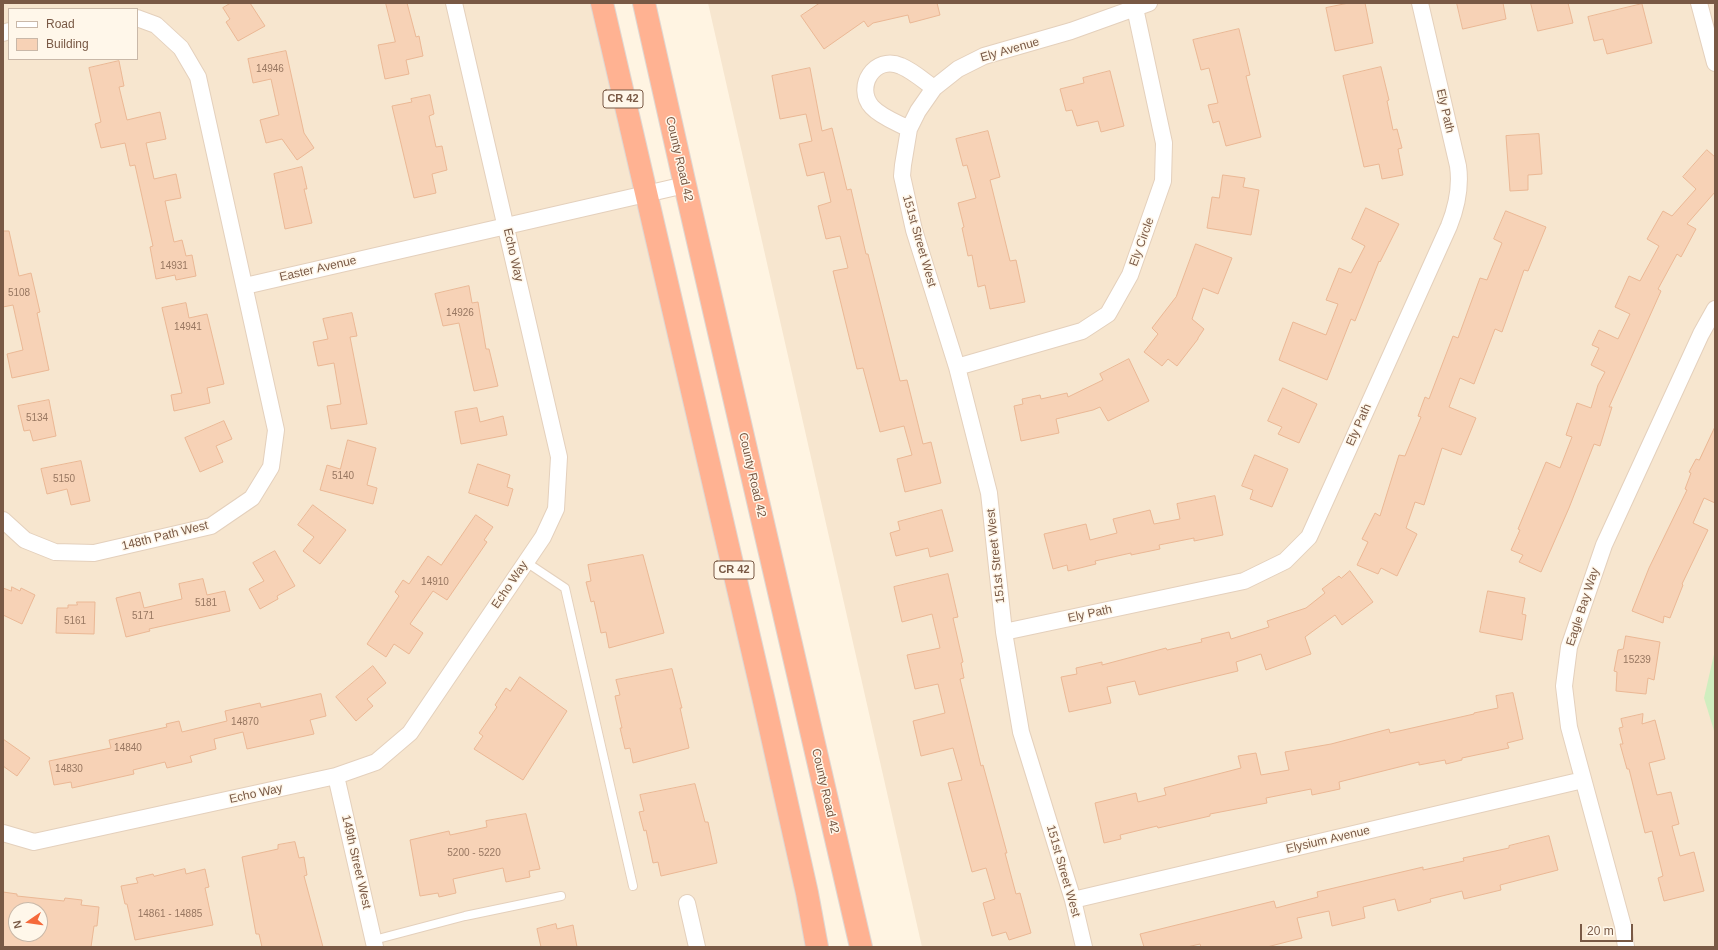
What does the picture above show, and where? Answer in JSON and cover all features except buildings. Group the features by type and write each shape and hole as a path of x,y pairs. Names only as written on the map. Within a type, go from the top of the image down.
{"highway":[{"name":"CR 42","path":"602,3 645,194 761,688 807,893 817,947"},
{"name":"County Road 42","path":"644,3 861,947"},
{"path":"807,893 818,914 829,947"}],"street":[{"name":"Echo Way","path":"3,833 34,842 336,776 376,762 410,733 543,537 556,509 559,457 454,3"},
{"name":"Ely Path","path":"1004,632 1244,581 1284,561 1309,537 1449,226 1457,200 1459,177 1458,166 1420,3"},
{"path":"1699,3 1715,63"},
{"name":"Ely Avenue","path":"903,165 909,129 918,111 934,88 958,69 984,56 1046,40 1142,6"},
{"name":"Ely Circle","path":"957,367 1082,331 1108,314 1130,275 1163,181 1164,143 1142,6"},
{"path":"138,18 156,25 181,48 198,77 245,286"},
{"path":"909,129 882,115 872,107 866,96 865,84 869,74 877,67 890,63 900,65 934,88"},
{"name":"151st Street West","path":"903,165 902,176 914,230 957,367 988,493 1004,632 1021,732 1073,900 1084,947"},
{"name":"Easter Avenue","path":"245,286 685,185"},
{"name":"148th Path West","path":"3,520 25,540 55,552 94,553 211,526 252,498 271,467 276,430 245,286"},
{"name":"Eagle Bay Way","path":"1626,947 1623,926 1569,727 1564,686 1569,647 1604,545 1701,334 1715,308"},
{"name":"149th Street West","path":"336,776 374,943"},
{"name":"Elysium Avenue","path":"1073,900 1584,780"},
{"path":"687,902 697,947"}],"lane":[{"path":"526,562 564,588 633,886"},
{"path":"374,943 465,916 561,896"}],"shaded area":[{"path":"3,3 604,3 817,947 3,947"},
{"path":"708,3 1715,3 1715,947 922,947"}],"green space":[{"path":"1715,650 1715,734 1704,698"}]}
